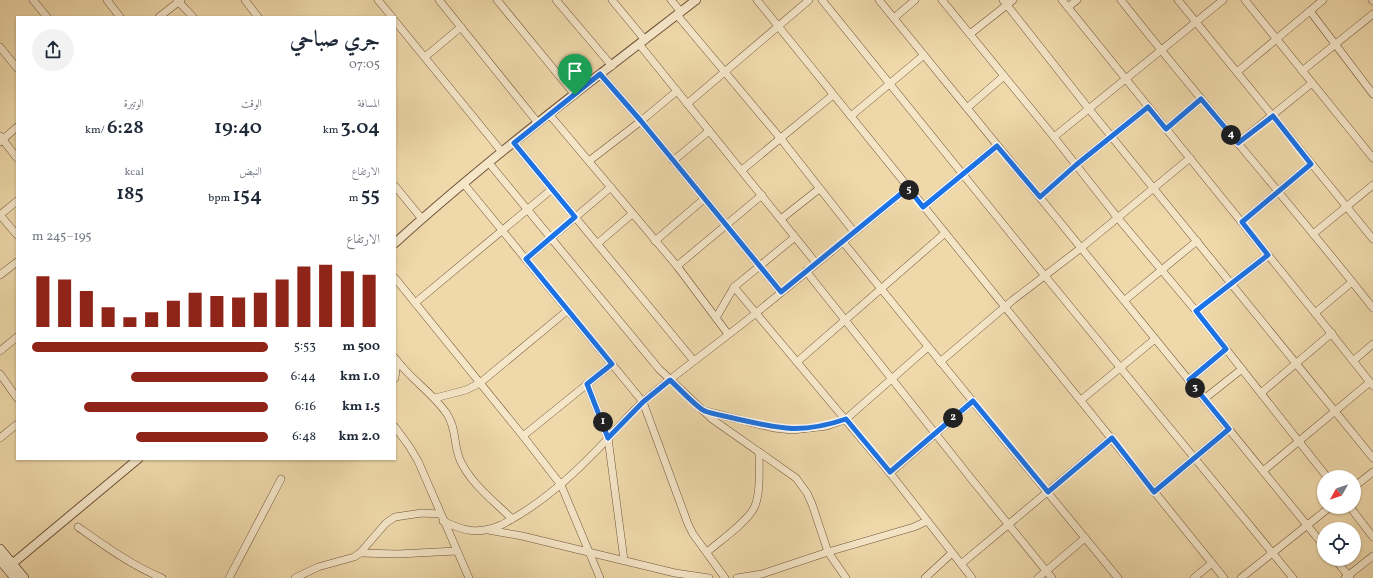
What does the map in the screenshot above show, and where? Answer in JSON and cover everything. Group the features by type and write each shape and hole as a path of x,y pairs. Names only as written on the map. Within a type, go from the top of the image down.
{"main road":[{"path":"0,549 24,578"},
{"path":"0,560 15,578"}],"street":[{"path":"34,0 46,16"},
{"path":"107,0 119,16"},
{"path":"245,0 257,16"},
{"path":"378,0 391,16"},
{"path":"439,0 538,123"},
{"path":"498,0 575,95"},
{"path":"556,0 612,66"},
{"path":"612,0 687,104 816,263"},
{"path":"671,0 679,13 724,71 781,139 854,232"},
{"path":"396,242 502,152 696,0"},
{"path":"757,0 1224,578"},
{"path":"687,104 809,0"},
{"path":"822,0 1193,458 1293,578"},
{"path":"879,0 1317,537"},
{"path":"894,18 916,0"},
{"path":"942,0 1117,217 1196,311 1322,470"},
{"path":"970,34 1005,2 1013,0"},
{"path":"1062,0 1372,384 1335,411 1262,470"},
{"path":"1068,7 1077,0"},
{"path":"1121,0 1160,50 1352,282 1372,304"},
{"path":"1178,0 1373,239"},
{"path":"1054,137 1223,0"},
{"path":"1245,0 1373,158"},
{"path":"160,16 179,1 192,16"},
{"path":"1005,2 1088,110 1197,241 1373,458"},
{"path":"1237,72 1310,11 1318,2"},
{"path":"1310,11 1373,94"},
{"path":"1302,71 1373,14"},
{"path":"396,22 502,152"},
{"path":"425,57 461,27"},
{"path":"0,47 16,67"},
{"path":"851,116 924,55"},
{"path":"600,74 641,121 672,161 781,292"},
{"path":"967,108 1004,76"},
{"path":"1238,143 1312,83"},
{"path":"589,161 677,91"},
{"path":"742,170 834,95"},
{"path":"1166,129 1201,99"},
{"path":"1040,197 1076,165 1148,107"},
{"path":"550,114 677,266 728,334"},
{"path":"16,128 1,139 16,157"},
{"path":"672,161 710,131"},
{"path":"514,143 694,360"},
{"path":"923,207 997,146"},
{"path":"940,362 1005,306 1081,248 1190,158"},
{"path":"489,163 550,239 659,369 716,422 796,478 807,493 812,504 828,552 846,578"},
{"path":"1242,222 1311,164"},
{"path":"464,184 643,402 688,524 693,534 725,578"},
{"path":"1313,234 1373,185"},
{"path":"396,187 422,219"},
{"path":"526,259 611,187"},
{"path":"486,530 500,526 512,519 529,509 561,486 643,402 694,360 756,314 908,188"},
{"path":"415,303 552,189"},
{"path":"781,219 819,189"},
{"path":"677,266 762,195"},
{"path":"656,241 704,199"},
{"path":"16,202 0,215 16,234"},
{"path":"597,244 632,214"},
{"path":"797,362 945,233"},
{"path":"716,318 734,287 795,237"},
{"path":"1125,300 1197,241"},
{"path":"843,242 1118,578"},
{"path":"1196,311 1268,255"},
{"path":"0,275 16,263"},
{"path":"806,271 935,434 1052,578"},
{"path":"396,279 523,436 561,486 600,578"},
{"path":"1315,313 1352,282"},
{"path":"734,287 890,472 972,578"},
{"path":"435,398 466,390 480,383 568,310"},
{"path":"1261,392 1332,333"},
{"path":"0,351 16,338"},
{"path":"1081,400 1155,339"},
{"path":"1353,361 1373,344"},
{"path":"703,411 774,428 792,430 827,426 846,419 928,347"},
{"path":"1189,380 1226,349"},
{"path":"396,360 415,381 435,398 452,422 455,432 456,450 466,471 479,488 512,519"},
{"path":"523,436 612,364"},
{"path":"1204,399 1242,369"},
{"path":"0,374 16,397"},
{"path":"587,384 608,438 624,560"},
{"path":"890,472 973,401"},
{"path":"0,438 16,425"},
{"path":"396,428 414,453 469,578"},
{"path":"1154,492 1229,429"},
{"path":"962,564 1112,438"},
{"path":"707,552 743,521 754,507 758,495 759,452"},
{"path":"12,564 136,460"},
{"path":"1361,481 1373,472"},
{"path":"229,578 281,479"},
{"path":"295,578 318,567 348,560 360,553 386,522 395,517 422,513 442,517 464,530 486,530 522,536 624,560 675,574 709,578"},
{"path":"1241,578 1322,514"},
{"path":"1356,514 1373,536"},
{"path":"737,578 764,576 828,552 914,527 927,521"},
{"path":"78,527 116,554 142,570 162,578"},
{"path":"1038,578 1085,538"},
{"path":"360,553 398,554 457,551"},
{"path":"925,578 952,553"},
{"path":"1340,566 1348,577 1373,556"},
{"path":"1194,578 1212,563"}],"route":[{"path":"600,74 641,121 672,161 781,292 908,188 923,207 997,146 1040,197 1076,165 1148,107 1166,129 1201,99 1238,143 1273,116 1311,164 1242,222 1268,255 1196,311 1226,349 1189,380 1229,429 1154,492 1112,438 1048,492 973,401 890,472 846,419 827,426 808,429 792,430 774,428 703,411 670,380 643,402 608,438 587,384 612,364 526,259 575,217 514,143 575,95 600,74"}]}
